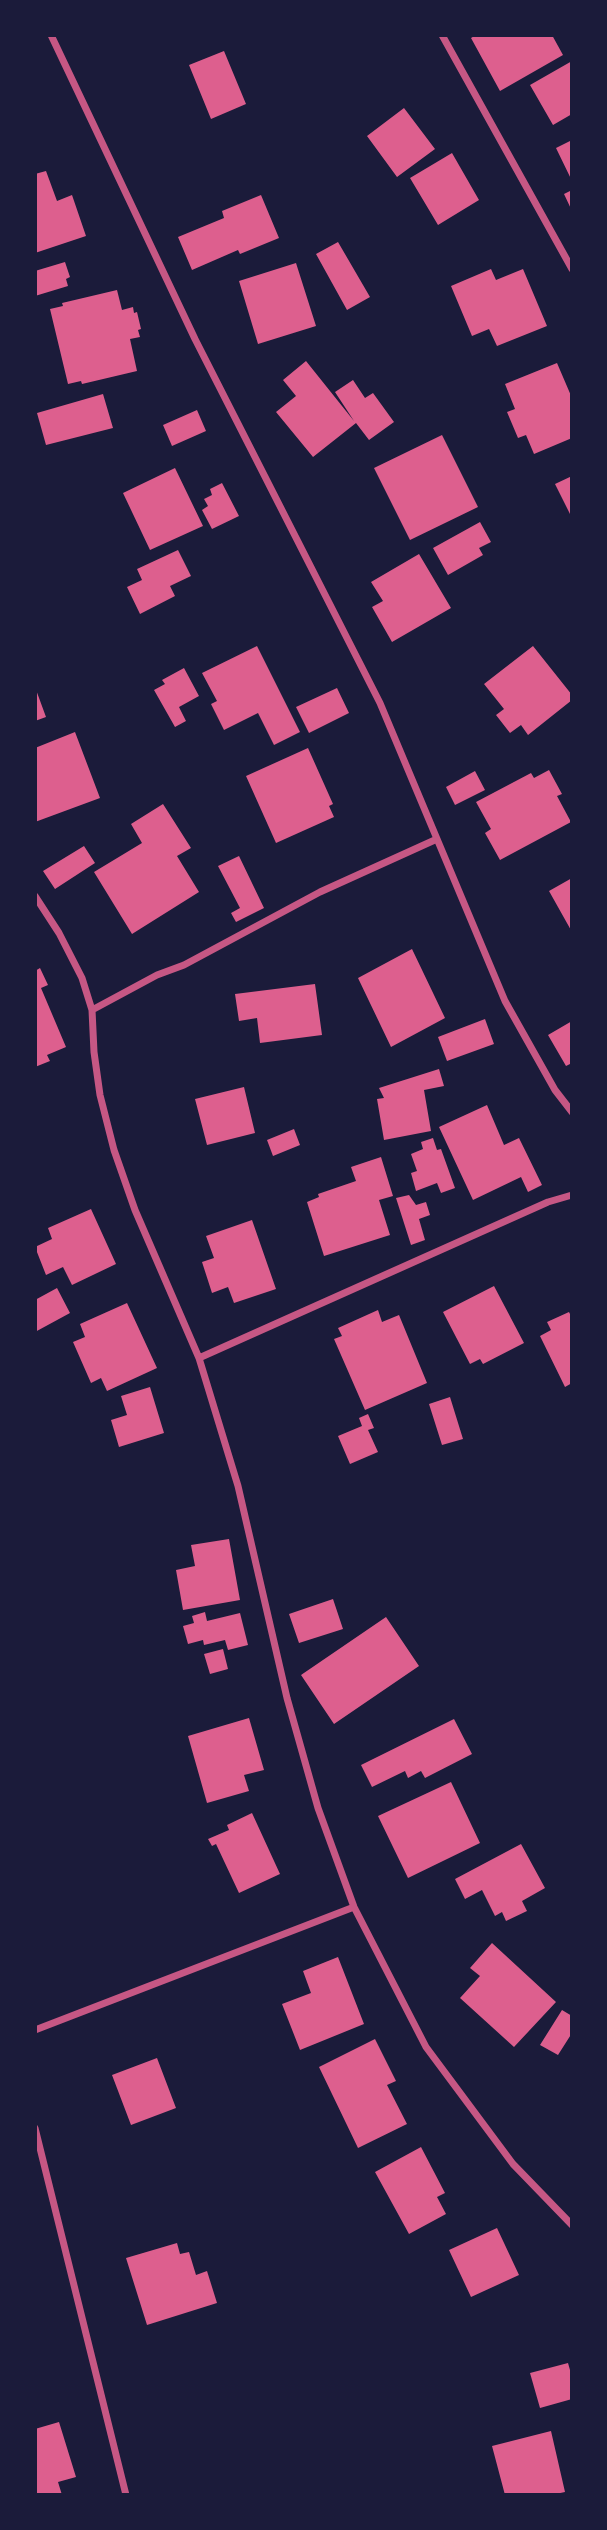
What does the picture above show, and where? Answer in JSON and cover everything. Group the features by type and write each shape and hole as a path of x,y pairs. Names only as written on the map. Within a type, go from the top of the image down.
{"street":[{"path":"51,35 195,340 380,703 505,1001 555,1090 572,1112"},
{"path":"442,35 572,269"},
{"path":"92,1010 157,975 184,965 320,892 437,839"},
{"path":"35,896 59,933 82,978 92,1010 100,1095 114,1150 135,1210 199,1358 238,1486 287,1698 318,1808 354,1907 426,2047 513,2164 572,2225"},
{"path":"199,1358 537,1207 572,1195"},
{"path":"35,2030 354,1907"},
{"path":"35,2128 126,2495"}],"building":[{"path":"476,35 552,35 563,55 500,91 471,38"},
{"path":"224,51 246,104 211,119 189,65"},
{"path":"572,61 572,114 553,125 530,85"},
{"path":"404,108 435,149 397,177 367,136"},
{"path":"572,140 572,181 556,148"},
{"path":"452,153 479,200 438,225 410,178"},
{"path":"46,171 57,201 72,195 86,236 35,253 35,174"},
{"path":"572,190 572,211 564,194"},
{"path":"261,195 279,238 240,254 238,250 192,270 178,237 224,218 222,211"},
{"path":"338,242 370,297 347,310 316,254"},
{"path":"65,262 70,277 66,279 68,286 35,296 35,271"},
{"path":"296,263 316,326 258,344 239,281"},
{"path":"491,269 496,280 523,269 547,326 497,346 489,329 472,336 451,286"},
{"path":"117,290 122,310 133,307 134,313 137,312 140,337 130,339 137,371 82,384 81,381 68,384 50,309 63,306 62,303"},
{"path":"306,361 354,421 335,392 353,380 365,398 373,393 394,422 369,440 356,423 313,457 276,412 296,396 283,380"},
{"path":"557,363 572,398 572,438 534,454 526,435 518,438 507,412 515,409 505,384"},
{"path":"103,394 113,428 46,445 37,413"},
{"path":"197,410 206,431 172,446 163,425"},
{"path":"442,435 478,507 410,540 374,468"},
{"path":"175,468 203,526 150,550 123,493"},
{"path":"572,476 572,518 555,484"},
{"path":"222,483 239,516 212,529 202,510 208,506 204,499 212,495 210,489"},
{"path":"480,522 491,542 479,548 483,555 448,575 433,548"},
{"path":"178,550 191,576 170,586 175,596 140,614 127,587 142,580 137,569"},
{"path":"419,554 451,608 392,642 372,607 383,601 371,582"},
{"path":"257,646 300,732 274,745 258,713 224,730 211,704 217,701 202,673"},
{"path":"533,646 572,695 572,700 528,735 521,725 510,733 496,715 504,709 484,684"},
{"path":"184,668 199,696 179,707 186,721 175,727 154,690 165,684 162,680"},
{"path":"35,687 46,717 35,721"},
{"path":"337,688 349,713 309,733 296,707"},
{"path":"75,732 100,798 35,822 35,748"},
{"path":"308,748 333,804 329,806 334,817 276,843 246,776"},
{"path":"549,770 562,794 557,796 571,822 500,860 485,833 491,829 476,802 531,773 534,778"},
{"path":"475,771 485,790 455,805 446,787"},
{"path":"163,804 191,848 177,856 199,892 132,934 94,872 142,843 131,824"},
{"path":"84,846 95,863 55,889 43,871"},
{"path":"239,856 264,908 236,922 231,913 240,908 218,866"},
{"path":"572,878 572,932 549,891"},
{"path":"412,949 445,1018 391,1047 358,978"},
{"path":"40,968 48,985 41,988 66,1047 47,1055 50,1061 35,1067 35,971"},
{"path":"315,984 322,1035 260,1043 257,1018 239,1021 235,994"},
{"path":"485,1019 494,1044 447,1061 438,1037"},
{"path":"572,1021 572,1063 566,1066 548,1035"},
{"path":"439,1069 444,1086 424,1090 431,1131 384,1140 377,1099 384,1098 379,1088"},
{"path":"244,1087 255,1133 207,1145 195,1099"},
{"path":"487,1105 504,1145 519,1138 542,1185 528,1192 521,1177 473,1200 439,1127"},
{"path":"294,1129 300,1145 273,1156 267,1140"},
{"path":"433,1138 437,1150 441,1149 455,1188 441,1193 437,1183 416,1191 411,1173 417,1171 411,1154 423,1149 421,1142"},
{"path":"381,1157 393,1196 379,1200 390,1235 324,1256 307,1202 319,1197 318,1194 356,1181 351,1167"},
{"path":"409,1195 416,1205 426,1202 430,1215 419,1219 425,1240 411,1245 396,1198"},
{"path":"91,1209 116,1264 72,1285 63,1267 46,1275 35,1247 52,1239 48,1228"},
{"path":"252,1220 276,1289 234,1303 228,1287 212,1293 202,1262 214,1258 206,1236"},
{"path":"494,1286 524,1343 483,1364 480,1359 470,1364 443,1312"},
{"path":"57,1288 70,1313 35,1332 35,1300"},
{"path":"127,1303 157,1368 107,1391 101,1378 91,1383 73,1342 85,1337 80,1324"},
{"path":"378,1310 382,1322 399,1315 427,1383 365,1410 334,1339 342,1336 338,1328"},
{"path":"569,1312 572,1318 572,1383 565,1387 540,1336 551,1330 547,1322"},
{"path":"150,1387 164,1433 119,1447 111,1420 127,1415 121,1396"},
{"path":"450,1397 463,1439 442,1445 429,1404"},
{"path":"368,1414 374,1428 368,1430 378,1452 350,1464 338,1436 362,1426 359,1418"},
{"path":"229,1539 240,1600 183,1610 176,1570 195,1566 191,1545"},
{"path":"333,1599 343,1629 299,1643 289,1614"},
{"path":"205,1612 207,1621 240,1613 248,1645 228,1650 225,1640 204,1645 203,1640 188,1644 183,1626 194,1623 192,1616"},
{"path":"386,1617 419,1666 334,1724 301,1675"},
{"path":"223,1649 228,1669 210,1674 204,1654"},
{"path":"249,1718 264,1770 244,1775 249,1791 207,1803 188,1736"},
{"path":"454,1719 472,1754 425,1778 421,1771 408,1778 405,1771 372,1787 361,1765"},
{"path":"451,1782 480,1843 408,1878 378,1816"},
{"path":"252,1813 280,1874 239,1893 216,1844 212,1846 208,1839 229,1830 227,1825"},
{"path":"521,1844 545,1888 522,1901 527,1911 506,1921 502,1912 495,1916 482,1890 465,1899 455,1879"},
{"path":"492,1943 556,2002 514,2047 460,1998 480,1976 470,1968"},
{"path":"338,1957 364,2024 300,2050 282,2004 311,1993 303,1971"},
{"path":"562,2010 572,2016 572,2033 558,2055 540,2045"},
{"path":"375,2039 396,2081 387,2085 407,2124 358,2148 319,2067"},
{"path":"157,2058 176,2108 131,2125 112,2075"},
{"path":"421,2147 445,2193 437,2197 446,2214 409,2234 375,2172"},
{"path":"497,2228 519,2275 471,2297 449,2250"},
{"path":"177,2243 180,2254 189,2252 196,2275 207,2271 217,2303 147,2325 126,2258"},
{"path":"568,2363 572,2377 572,2399 540,2408 530,2373"},
{"path":"59,2422 76,2477 58,2482 62,2495 35,2495 35,2429"},
{"path":"551,2431 565,2492 551,2495 505,2495 492,2446"}]}
